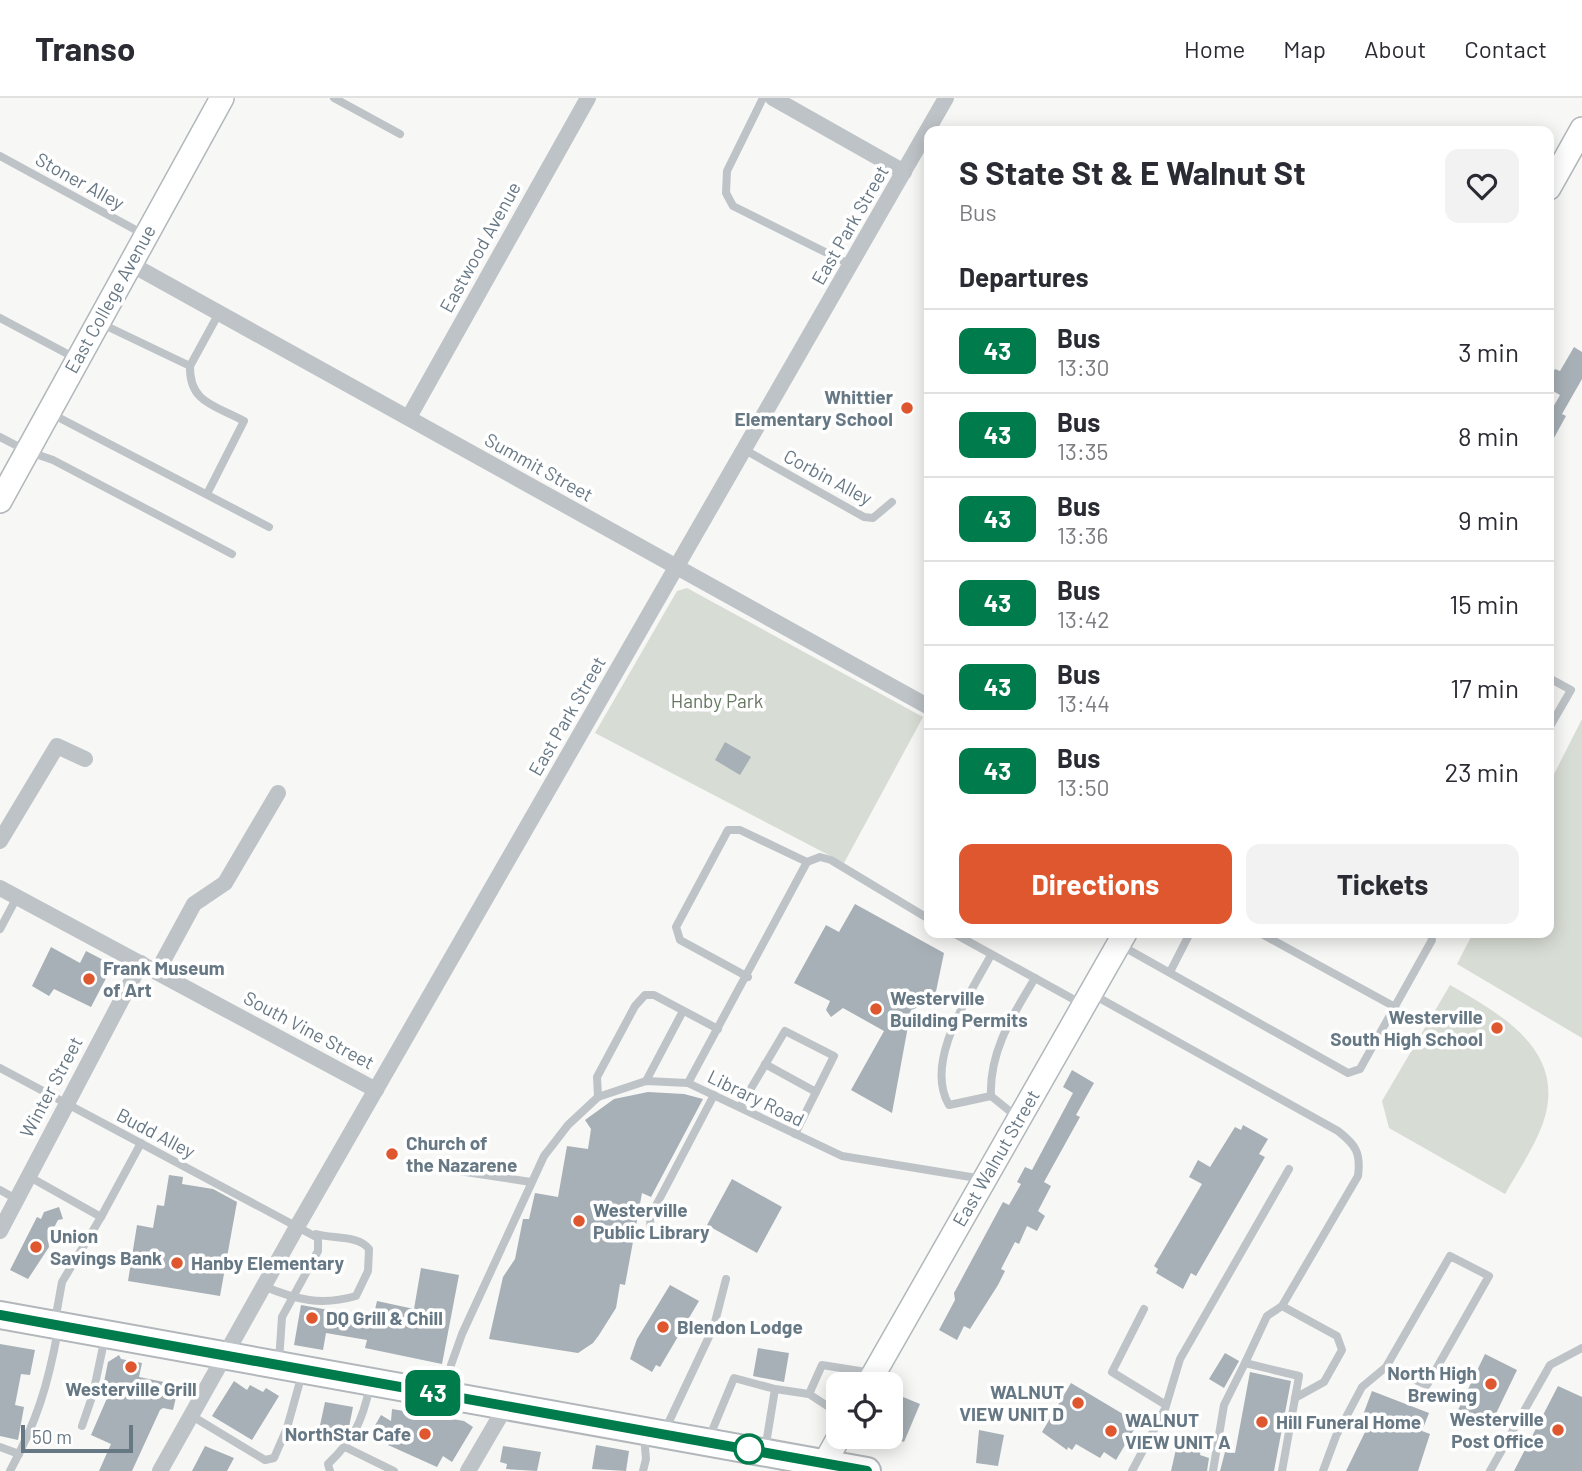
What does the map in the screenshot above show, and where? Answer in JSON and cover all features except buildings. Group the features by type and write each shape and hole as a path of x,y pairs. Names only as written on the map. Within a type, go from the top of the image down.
{"main road":[{"name":"East College Avenue","path":"0,501 222,98"},
{"path":"1554,179 1582,129"},
{"name":"East Walnut Street","path":"875,1372 1122,938"},
{"path":"0,1315 708,1441 765,1452 822,1468 867,1471"},
{"path":"822,1468 832,1449"}],"street":[{"name":"Eastwood Avenue","path":"409,417 588,98"},
{"path":"773,98 904,172"},
{"name":"East Park Street","path":"930,126 946,98"},
{"name":"East Park Street","path":"160,1471 264,1286 305,1228 376,1090 924,137"},
{"name":"Summit Street","path":"129,263 924,704"},
{"path":"0,841 57,746 85,759"},
{"path":"157,972 194,904 225,883 278,793"},
{"name":"South Vine Street","path":"0,888 376,1090"},
{"name":"Winter Street","path":"0,1231 141,963"},
{"path":"468,1471 506,1406"}],"lane":[{"path":"334,98 400,134"},
{"path":"763,98 727,171 726,192 733,206 850,265"},
{"name":"Stoner Alley","path":"1,159 145,235"},
{"path":"207,494 244,421 197,396 190,381 190,366 219,313"},
{"path":"0,318 77,359"},
{"path":"97,322 190,366"},
{"path":"48,412 269,527"},
{"path":"0,437 53,460 232,554"},
{"name":"Corbin Alley","path":"745,450 873,518 892,502"},
{"path":"1554,681 1571,690 1554,719"},
{"path":"748,977 680,940 676,927 728,830 740,830 807,862"},
{"path":"688,1083 748,977 807,862 820,857 831,860 924,916"},
{"path":"0,929 17,897"},
{"path":"962,938 1035,978 1087,999 1338,1130 1353,1142 1361,1156 1358,1176 1282,1306 1267,1316 1224,1405 1213,1471"},
{"path":"1122,938 1170,972 1348,1073 1360,1069 1432,938"},
{"path":"1170,972 1187,938"},
{"path":"1269,938 1395,1007"},
{"path":"991,955 948,1036 943,1064 949,1105 991,1096"},
{"path":"991,1096 996,1049 1035,978"},
{"path":"598,1097 597,1077 635,1006 645,995 654,995 718,1029"},
{"path":"646,1081 683,1011"},
{"path":"740,1107 785,1031 834,1056 795,1134"},
{"path":"765,1064 816,1092"},
{"name":"Budd Alley","path":"0,1068 305,1228 365,1244 369,1260 362,1289 356,1296 329,1302 290,1297"},
{"name":"Library Road","path":"448,1396 451,1365 462,1334 544,1156 568,1125 598,1097 646,1081 688,1083 842,1156 985,1179"},
{"path":"651,1237 650,1217 715,1095"},
{"path":"991,1096 1019,1118"},
{"path":"10,1471 31,1434 49,1381 62,1282 141,1143"},
{"path":"439,1168 531,1182"},
{"path":"1132,1471 1167,1405 1180,1359 1289,1169"},
{"path":"28,1176 101,1217"},
{"path":"0,1190 16,1199"},
{"path":"192,1416 265,1460 274,1458 287,1428 291,1368 282,1317 290,1297 318,1251 318,1238 305,1228"},
{"path":"1323,1471 1336,1436 1362,1387 1386,1367 1450,1256 1489,1276 1427,1385 1386,1367"},
{"path":"643,1471 654,1431 713,1326 726,1279"},
{"path":"264,1286 290,1297"},
{"path":"1282,1306 1337,1336 1342,1350 1324,1382 1295,1398"},
{"path":"1144,1309 1112,1372 1167,1405"},
{"path":"82,1426 93,1394 105,1335"},
{"path":"1490,1471 1550,1365 1582,1348"},
{"path":"1245,1363 1299,1376 1282,1471"},
{"path":"809,1394 822,1365 846,1372"},
{"path":"708,1441 734,1378 809,1394 826,1405"},
{"path":"327,1469 363,1420 371,1382"},
{"path":"765,1452 775,1388"},
{"path":"0,1447 19,1454"},
{"path":"345,1447 394,1471"}],"green space":[{"name":"Hanby Park","path":"687,588 923,717 844,863 595,733 677,591"},
{"path":"1582,719 1582,1038 1457,964 1470,938 1554,938 1554,774"},
{"path":"1450,985 1508,1022 1538,1055 1546,1075 1548,1098 1543,1123 1505,1194 1389,1128 1382,1101"}],"bus line":[{"name":"43","path":"0,1315 867,1471"}],"place":[{"name":"Whittier Elementary School","path":"907,408"},
{"name":"Frank Museum of Art","path":"89,979"},
{"name":"Westerville Building Permits","path":"876,1009"},
{"name":"Westerville South High School","path":"1497,1028"},
{"name":"Church of the Nazarene","path":"392,1154"},
{"name":"Westerville Public Library","path":"579,1221"},
{"name":"Union Savings Bank","path":"36,1247"},
{"name":"Hanby Elementary","path":"177,1263"},
{"name":"DQ Grill & Chill","path":"312,1318"},
{"name":"Blendon Lodge","path":"663,1327"},
{"name":"Westerville Grill","path":"131,1367"},
{"name":"North High Brewing","path":"1491,1384"},
{"name":"WALNUT VIEW UNIT D","path":"1078,1403"},
{"name":"Hill Funeral Home","path":"1262,1422"},
{"name":"Westerville Post Office","path":"1558,1430"},
{"name":"WALNUT VIEW UNIT A","path":"1111,1431"},
{"name":"NorthStar Cafe","path":"425,1434"}]}
